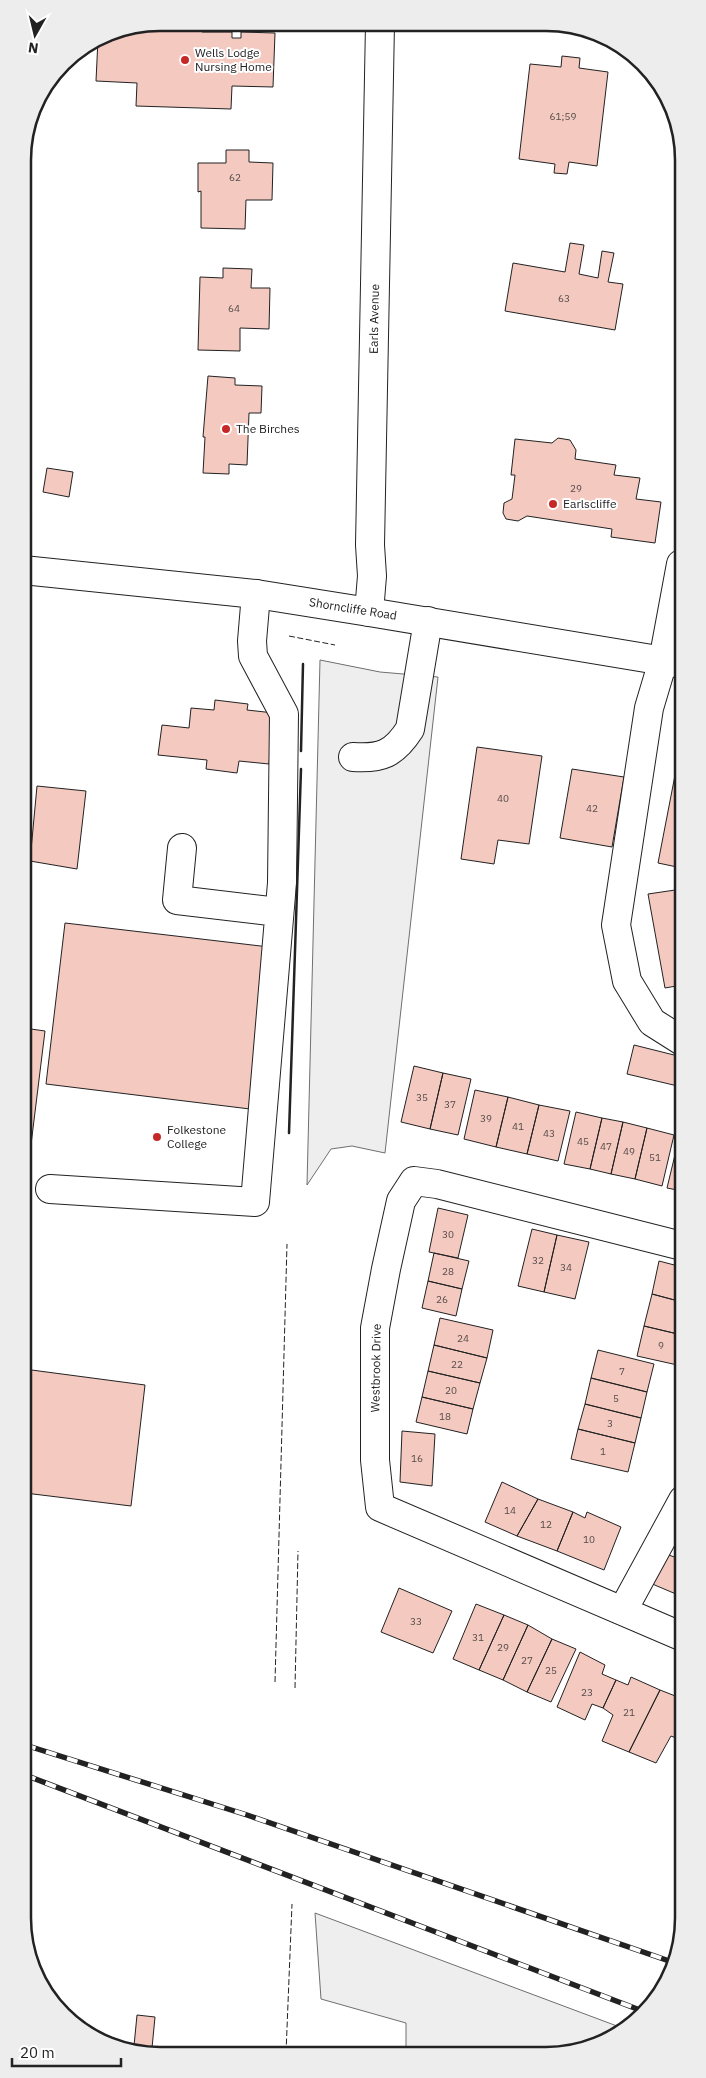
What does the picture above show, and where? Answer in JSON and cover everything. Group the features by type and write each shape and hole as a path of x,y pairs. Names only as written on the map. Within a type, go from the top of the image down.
{"main road":[{"name":"Earls Avenue","path":"369,612 372,576 370,545 380,31"},
{"name":"Shorncliffe Road","path":"32,571 256,594 672,662"},
{"path":"50,1189 255,1202 267,1078 278,912 282,884 284,714 253,656 252,641 256,594"},
{"path":"675,594 671,608 672,662 649,708 616,925 627,981 652,1022 675,1036"},
{"path":"353,757 373,758 387,754 400,744 410,729 428,621"},
{"path":"182,848 177,900 278,912"},
{"name":"Westbrook Drive","path":"674,1244 437,1184 414,1181 401,1201 375,1328 375,1460 380,1507 674,1633"},
{"path":"623,1610 674,1516"}],"shaded area":[{"path":"320,660 380,672 438,677 385,1153 352,1146 331,1149 307,1185"},
{"path":"315,1913 616,2026 587,2040 546,2047 406,2047 406,2023 321,1999"}],"building":[{"name":"Wells Lodge Nursing Home","path":"152,32 232,32 232,38 241,38 241,32 275,33 273,87 232,86 231,109 136,106 137,83 96,81 98,48 119,38"},
{"path":"562,56 580,58 579,68 608,72 597,166 569,162 567,174 554,173 555,164 519,159 530,64 561,67"},
{"path":"226,150 249,150 249,162 273,163 272,200 246,200 245,229 201,228 201,191 198,192 198,163 226,163"},
{"path":"570,243 584,245 579,274 598,278 602,251 614,253 608,282 623,284 615,330 505,311 513,263 565,272"},
{"path":"223,268 252,269 251,288 270,288 269,329 240,328 240,351 198,350 200,277 223,278"},
{"name":"The Birches","path":"208,376 235,378 235,385 262,386 261,413 249,413 247,465 229,464 229,474 203,473 205,437 203,437"},
{"name":"Earlscliffe","path":"558,438 570,440 576,450 575,459 616,465 614,475 640,478 636,499 661,502 655,543 611,537 612,529 527,516 518,521 506,519 503,513 504,503 512,499 515,475 511,475 515,439 552,443"},
{"path":"47,468 73,472 69,497 43,492"},
{"path":"215,700 248,704 247,710 274,713 269,764 239,761 237,773 206,769 207,760 158,755 162,725 189,728 191,708 214,710"},
{"path":"477,747 542,756 529,844 498,840 494,864 461,859"},
{"path":"572,769 624,777 612,847 560,838"},
{"path":"675,777 675,866 658,863"},
{"path":"37,786 86,791 77,869 32,861"},
{"path":"675,890 675,986 665,988 648,894"},
{"path":"65,923 269,947 250,1109 46,1084"},
{"path":"32,1029 45,1031 31,1141"},
{"path":"634,1045 674,1055 674,1085 627,1074"},
{"path":"414,1066 443,1073 430,1129 401,1122"},
{"path":"443,1073 471,1079 458,1135 430,1129"},
{"path":"475,1090 508,1097 496,1147 464,1139"},
{"path":"508,1097 539,1105 527,1154 496,1147"},
{"path":"539,1105 570,1111 558,1161 527,1154"},
{"path":"576,1112 602,1118 590,1169 564,1164"},
{"path":"602,1118 623,1122 611,1174 590,1169"},
{"path":"623,1122 647,1128 635,1179 611,1174"},
{"path":"647,1128 674,1135 662,1186 635,1179"},
{"path":"674,1157 674,1189 667,1188"},
{"path":"438,1208 468,1215 458,1258 429,1252"},
{"path":"532,1229 557,1235 544,1292 518,1286"},
{"path":"557,1235 589,1242 575,1299 544,1292"},
{"path":"434,1253 469,1261 462,1289 428,1281"},
{"path":"659,1261 674,1265 674,1300 652,1294"},
{"path":"428,1281 462,1289 456,1316 422,1308"},
{"path":"652,1294 674,1300 674,1333 644,1326"},
{"path":"440,1318 493,1330 487,1358 434,1345"},
{"path":"644,1326 674,1333 674,1364 637,1356"},
{"path":"434,1345 487,1358 480,1383 428,1371"},
{"path":"598,1350 654,1364 647,1392 591,1378"},
{"path":"31,1370 145,1385 131,1506 31,1494"},
{"path":"428,1371 480,1383 473,1409 422,1397"},
{"path":"591,1378 647,1392 641,1418 585,1404"},
{"path":"422,1397 473,1409 467,1434 416,1422"},
{"path":"585,1404 641,1418 635,1443 578,1429"},
{"path":"578,1429 635,1443 628,1472 571,1459"},
{"path":"402,1431 435,1434 432,1486 400,1482"},
{"path":"502,1482 538,1499 517,1536 485,1522"},
{"path":"538,1499 573,1512 557,1551 517,1536"},
{"path":"573,1512 585,1518 587,1512 621,1527 604,1570 557,1551"},
{"path":"663,1553 674,1557 674,1593 650,1583"},
{"path":"399,1588 452,1611 433,1653 381,1632"},
{"path":"476,1604 504,1615 479,1670 453,1659"},
{"path":"504,1615 528,1625 503,1680 479,1670"},
{"path":"528,1625 552,1639 527,1692 503,1680"},
{"path":"552,1639 576,1649 551,1702 527,1692"},
{"path":"580,1652 605,1665 602,1674 616,1680 603,1708 592,1704 585,1720 557,1707"},
{"path":"631,1677 660,1690 629,1752 602,1741 613,1715 603,1708 616,1680 628,1685"},
{"path":"660,1690 674,1696 674,1737 671,1736 656,1763 629,1752"},
{"path":"137,2015 155,2017 152,2046 134,2044"}],"railway":[{"path":"31,1747 247,1815 667,1960"},
{"path":"31,1777 637,2009"}],"fence":[{"path":"289,636 335,645"},
{"path":"275,1682 287,1244"},
{"path":"295,1688 298,1551"},
{"path":"286,2047 292,1904"}],"wall":[{"path":"301,751 303,664"},
{"path":"289,1133 301,769"}],"place":[{"name":"Wells Lodge Nursing Home","path":"185,60"},
{"name":"The Birches","path":"226,429"},
{"name":"Earlscliffe","path":"553,504"},
{"name":"Folkestone College","path":"157,1137"}]}
